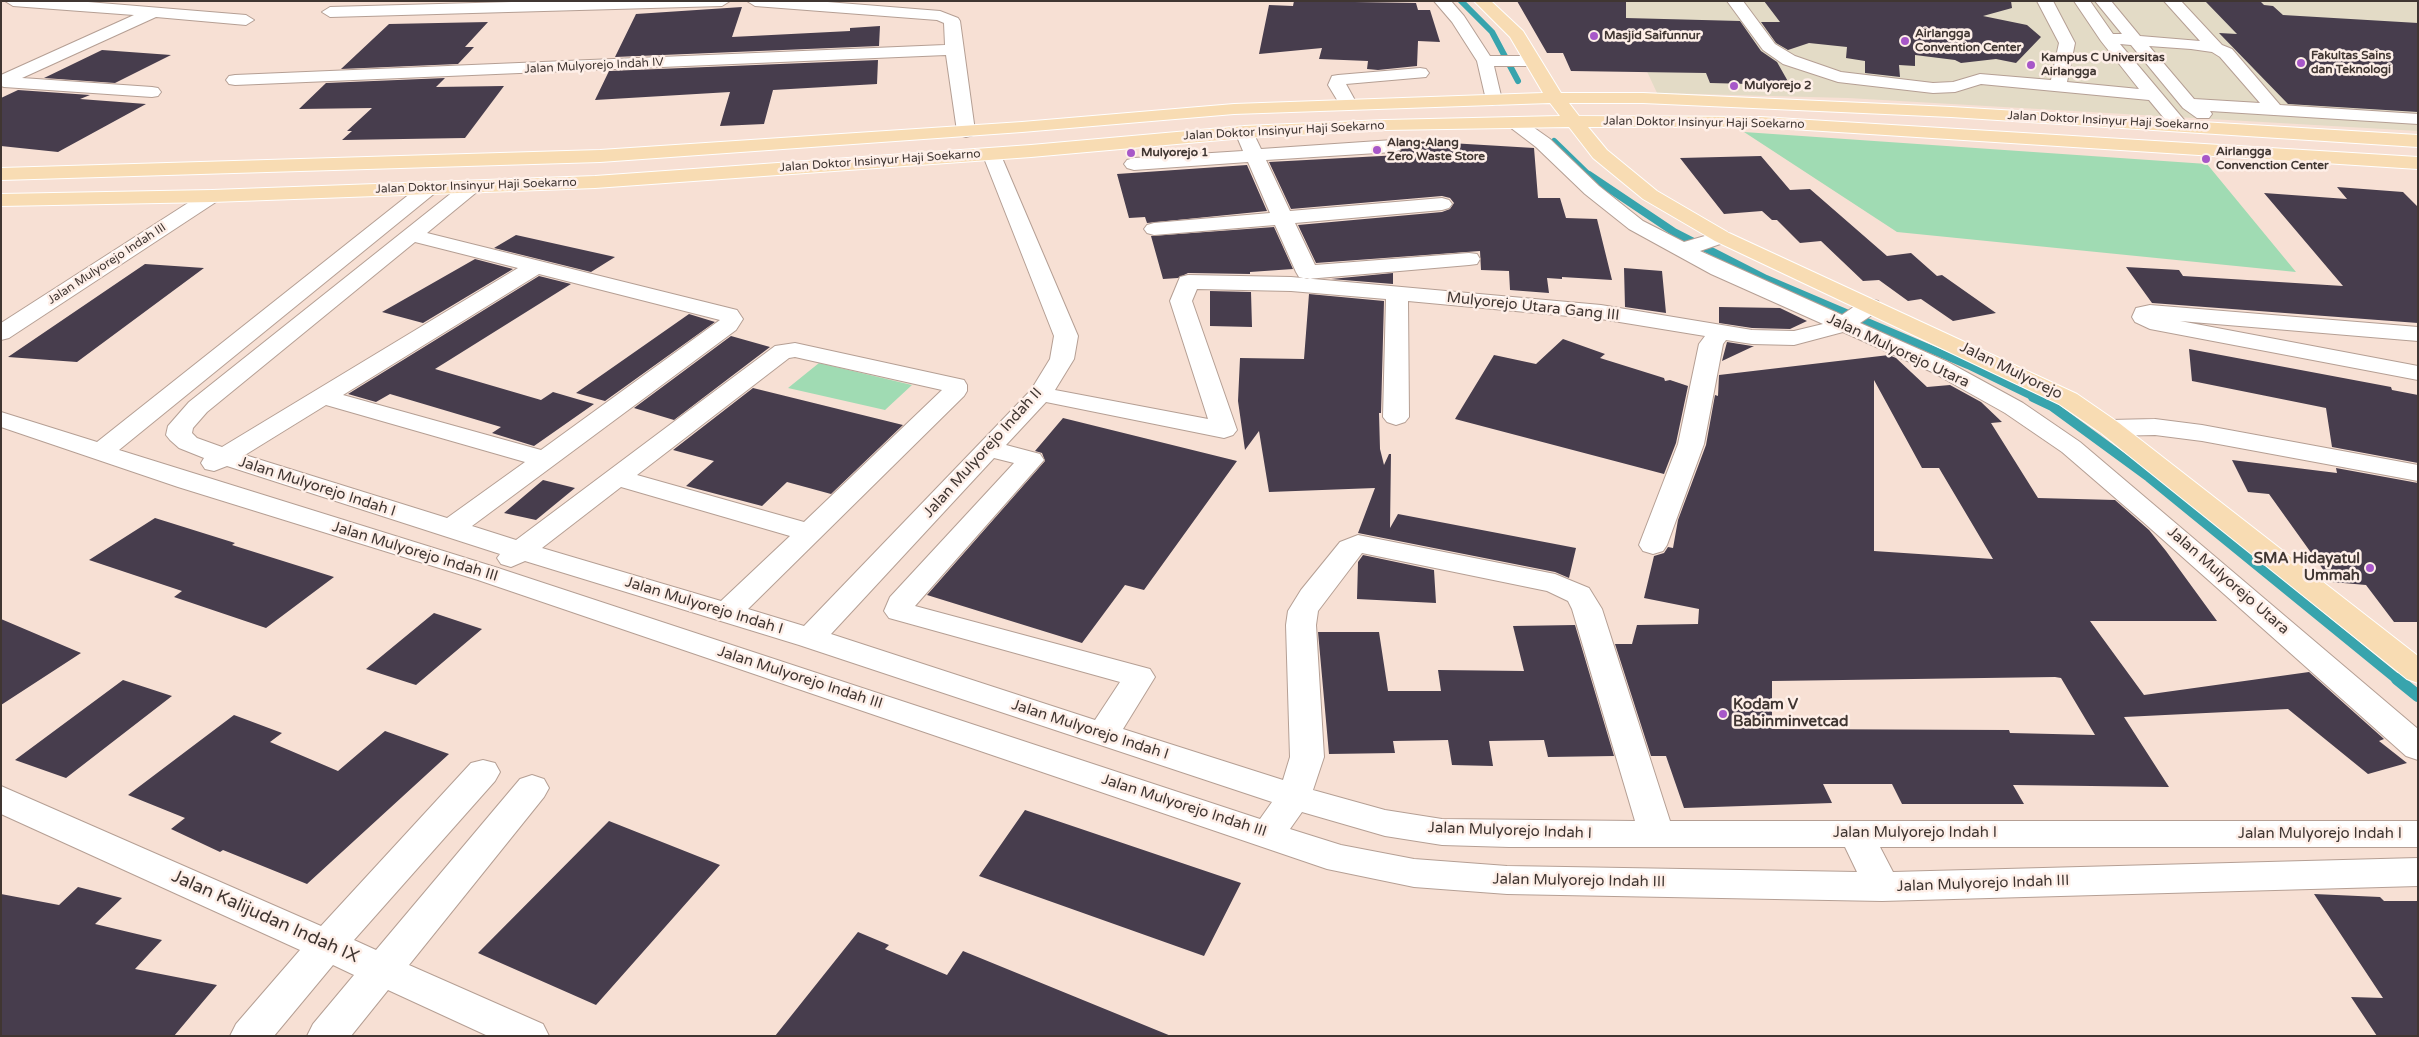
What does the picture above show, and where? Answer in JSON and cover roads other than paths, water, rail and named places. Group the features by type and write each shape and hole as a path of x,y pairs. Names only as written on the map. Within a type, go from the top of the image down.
{"main road":[{"name":"Jalan Mulyorejo","path":"1482,1 1516,34 1527,61 1548,98 1567,123 1702,243 1752,256 1856,315 2068,400 2110,428 2418,672"},
{"name":"Jalan Doktor Insinyur Haji Soekarno","path":"1,174 506,160 717,149 1022,127 1234,109 1548,98 1643,98 1836,106 2179,125 2418,141"},
{"name":"Jalan Doktor Insinyur Haji Soekarno","path":"2,201 212,196 449,196 661,177 1031,150 1244,132 1385,125 1525,124 1658,120 1760,122 2026,137 2418,163"},
{"path":"1600,154 1606,146 1622,134 1658,120"},
{"path":"1089,121 1076,131 1080,139 1100,144"},
{"path":"1022,127 1039,134 1040,142 1031,150"}],"street":[{"path":"14,1 246,20"},
{"path":"199,16 231,1"},
{"path":"500,8 515,1"},
{"path":"330,12 722,1"},
{"path":"755,1 940,16 952,21 954,50 966,131"},
{"path":"1442,1 1489,61 1501,99"},
{"path":"1735,1 1769,47 1789,60 1838,77 1933,88 1955,86 1980,79 2152,95"},
{"path":"2045,1 2067,42 2058,86"},
{"path":"2082,1 2103,44 2179,125"},
{"path":"2103,1 2189,104 2205,116 2215,128"},
{"path":"2172,1 2216,48 2226,53 2234,61 2274,109"},
{"path":"1,81 154,12"},
{"path":"2067,42 2141,47 2216,48"},
{"name":"Jalan Mulyorejo Indah IV","path":"235,80 538,69 954,50"},
{"path":"1489,61 1527,61"},
{"path":"1348,104 1338,84 1338,80 1420,73"},
{"path":"1,81 152,92"},
{"path":"2189,104 2418,119"},
{"name":"Jalan Mulyorejo Utara","path":"1525,124 1592,190 1636,225 1702,243 1723,267 1856,315 1940,367 2014,408 2071,447 2152,515 2418,748"},
{"path":"1244,132 1307,272"},
{"path":"1134,164 1393,146"},
{"name":"Jalan Mulyorejo Indah II","path":"810,638 1040,394 1062,359 1066,336 991,153"},
{"name":"Jalan Mulyorejo Indah III","path":"1,333 212,196"},
{"name":"Jalan Mulyorejo Indah I","path":"101,452 221,355 409,215 449,196"},
{"path":"1154,229 1442,204"},
{"path":"409,215 537,266 728,315 732,319 728,325 450,528"},
{"name":"Jalan Mulyorejo Indah I","path":"409,215 257,360 198,407 181,426 179,435 188,442 224,457 521,551 810,638 1294,797 1384,823 1442,832 1656,834 2418,834"},
{"path":"1723,267 1752,256"},
{"path":"1242,278 1469,259"},
{"path":"187,481 537,266"},
{"name":"Mulyorejo Utara Gang III","path":"1040,394 1224,430 1181,301 1188,282 1291,284 1602,312 1752,337 1794,338 1818,333 1856,315"},
{"path":"1396,417 1397,294"},
{"path":"2418,334 2144,313 2143,317 2158,324 2418,373"},
{"path":"1653,545 1691,444 1711,344 1719,332"},
{"path":"488,574 521,551 783,351 796,350 955,385 955,391 727,613"},
{"path":"221,355 257,360"},
{"path":"322,397 545,459"},
{"name":"Jalan Mulyorejo Indah III","path":"1,419 187,481 488,574 1340,859 1414,873 1507,880 1882,887 2418,872"},
{"path":"2110,428 2155,428 2202,433 2418,473"},
{"path":"990,448 1031,460 900,604 899,612 1138,677 1103,734"},
{"path":"617,478 810,533"},
{"path":"1268,834 1294,797 1307,757 1301,625 1303,611 1311,597 1350,548 1358,544 1555,583 1579,595 1587,609 1643,785 1656,834"},
{"path":"250,1036 327,945 483,772"},
{"path":"327,1036 532,788"},
{"name":"Jalan Kalijudan Indah IX","path":"1,799 529,1036"},
{"path":"1855,833 1882,887"}],"waterway":[{"path":"1461,1 1492,32 1518,81"},
{"path":"1554,141 1590,176"},
{"path":"1589,175 1674,232 1766,279 1968,365 2036,398"},
{"path":"2033,397 2052,406 2149,477 2398,680"},
{"path":"2397,679 2418,696"}],"place":[{"name":"Masjid Saifunnur","path":"1594,36"},
{"name":"Airlangga Convention Center","path":"1905,41"},
{"name":"Fakultas Sains dan Teknologi","path":"2301,63"},
{"name":"Kampus C Universitas Airlangga","path":"2031,65"},
{"name":"Mulyorejo 2","path":"1734,86"},
{"name":"Alang-Alang Zero Waste Store","path":"1377,150"},
{"name":"Mulyorejo 1","path":"1131,153"},
{"name":"Airlangga Convenction Center","path":"2206,159"},
{"name":"SMA Hidayatul Ummah","path":"2370,568"},
{"name":"Kodam V Babinminvetcad","path":"1723,714"}]}
